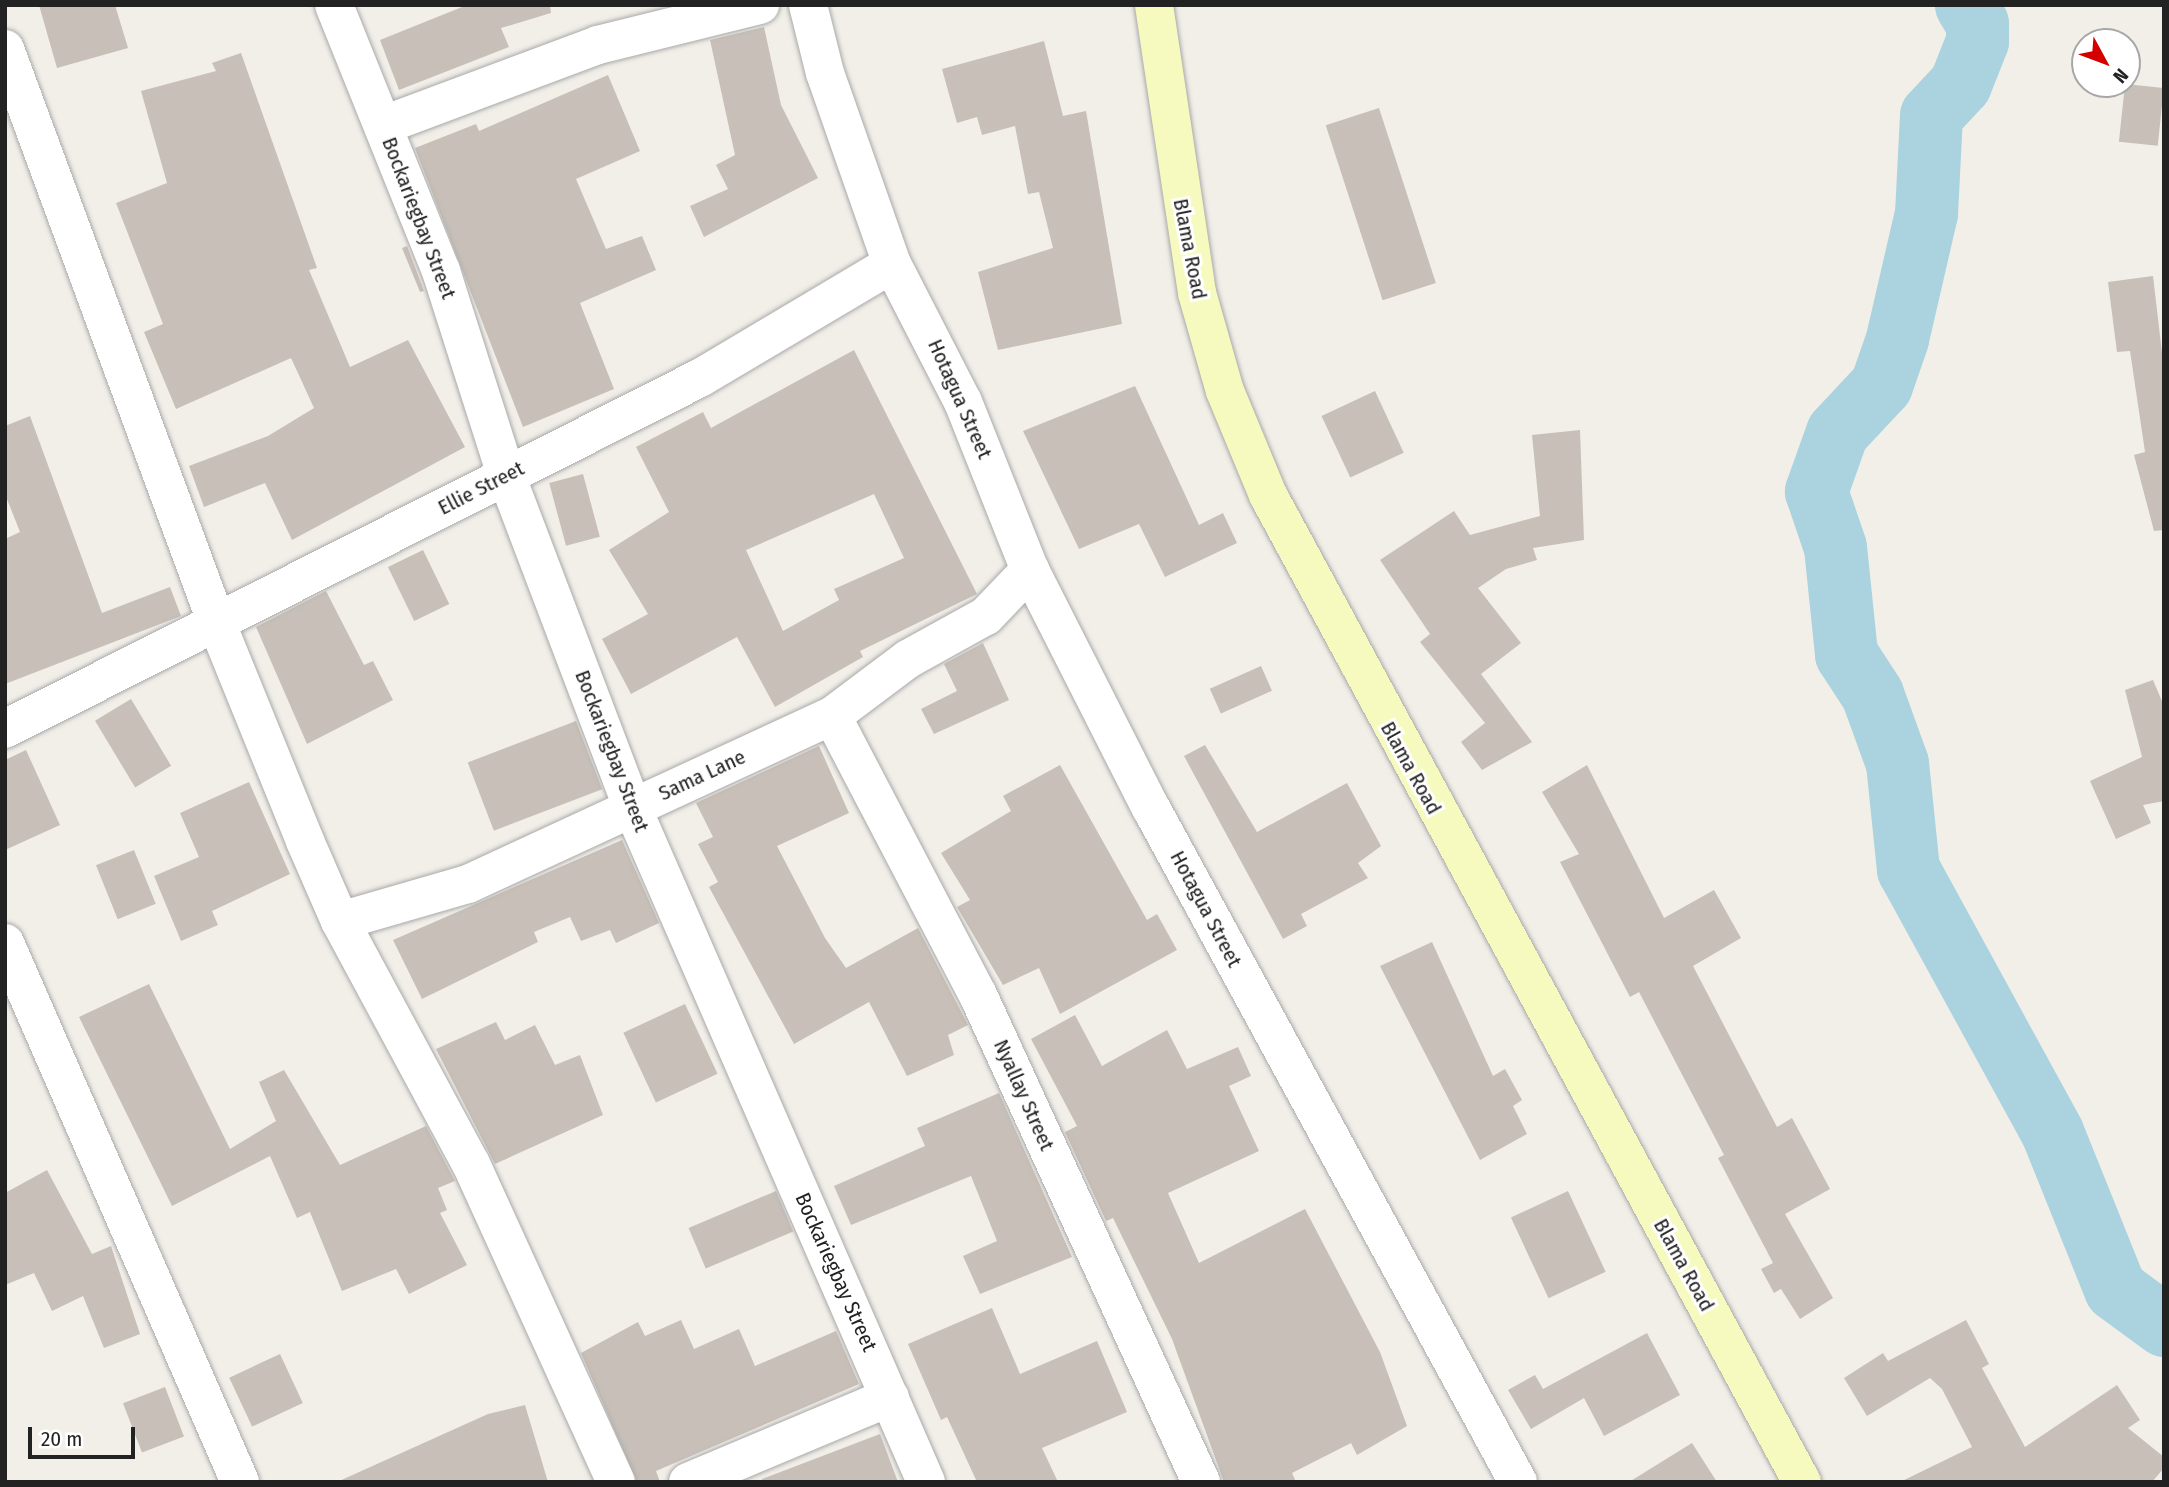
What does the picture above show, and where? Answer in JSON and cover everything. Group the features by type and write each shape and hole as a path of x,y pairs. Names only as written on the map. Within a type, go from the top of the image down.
{"street":[{"name":"Bockariegbay Street","path":"334,5 441,271 506,475 632,807 926,1482"},
{"path":"384,125 598,45 760,5"},
{"path":"808,5 825,73 892,264"},
{"name":"Blama Road","path":"1154,5 1197,293 1224,391 1268,495 1802,1482"},
{"path":"5,49 217,624 341,921 471,1164 617,1482"},
{"name":"Hotagua Street","path":"892,264 963,402 1030,570 1151,808 1518,1482"},
{"name":"Ellie Street","path":"5,729 700,378 892,264"},
{"name":"Sama Lane","path":"341,921 468,884 832,716 908,659 986,616 1030,570"},
{"name":"Nyallay Street","path":"832,716 978,995 1201,1482"},
{"path":"5,943 240,1482"},
{"path":"688,1482 890,1397"}],"building":[{"path":"39,5 115,5 128,48 57,68"},
{"path":"467,5 550,5 551,13 501,28 509,47 399,90 380,40"},
{"path":"764,27 781,105 818,178 704,237 690,206 728,189 716,165 735,155 710,40"},
{"path":"1044,41 1063,116 1086,111 1122,324 998,350 978,272 1053,248 1039,192 1028,194 1015,126 982,135 977,117 957,123 942,69"},
{"path":"241,53 317,268 309,270 350,367 408,340 465,447 292,540 265,483 204,507 189,466 268,436 314,408 291,358 176,409 144,332 163,324 116,203 167,183 141,91 216,71 212,63"},
{"path":"608,75 640,151 576,179 606,249 642,236 656,270 580,303 614,389 523,427 415,148 476,124 479,131"},
{"path":"2141,86 2164,88 2158,146 2119,142 2124,98 2141,98"},
{"path":"1379,108 1436,283 1383,300 1326,125"},
{"path":"407,246 424,291 420,292 402,248"},
{"path":"2153,276 2164,370 2164,530 2154,531 2134,455 2145,452 2130,351 2117,352 2108,282"},
{"path":"854,350 977,594 860,651 863,657 775,707 737,637 631,694 602,639 648,614 609,550 669,512 636,447 703,412 711,428","holes":["874,494 904,558 834,589 839,600 783,631 746,550"]},
{"path":"1135,386 1199,525 1223,513 1237,543 1165,577 1139,524 1079,549 1023,431"},
{"path":"1375,391 1404,453 1350,478 1322,416"},
{"path":"30,416 102,613 170,587 181,616 5,684 5,539 20,532 5,494 5,426"},
{"path":"1580,430 1584,540 1533,548 1537,560 1506,569 1478,588 1521,643 1481,674 1532,742 1482,770 1461,742 1485,723 1420,642 1430,634 1380,560 1454,511 1470,535 1540,516 1532,435"},
{"path":"583,474 600,537 566,546 549,483"},
{"path":"423,550 449,604 414,621 388,567"},
{"path":"326,591 364,665 373,661 393,700 307,744 256,627"},
{"path":"983,643 1009,700 934,734 921,709 957,691 944,664"},
{"path":"1261,666 1272,691 1221,713 1210,689"},
{"path":"2153,680 2164,706 2164,801 2143,805 2151,823 2116,839 2090,781 2142,757 2125,690"},
{"path":"131,699 171,766 135,787 95,721"},
{"path":"576,721 602,789 494,831 468,763"},
{"path":"1205,745 1257,832 1347,783 1381,846 1358,863 1368,878 1301,914 1307,926 1283,939 1184,756"},
{"path":"819,746 849,813 777,846 825,938 846,968 918,928 968,1025 948,1035 954,1055 907,1076 869,1002 794,1044 709,887 718,882 698,844 713,837 696,803"},
{"path":"26,750 60,825 5,850 5,760"},
{"path":"1060,765 1147,920 1157,914 1177,950 1060,1014 1039,968 1003,985 957,907 970,900 941,853 1011,811 1003,796"},
{"path":"1587,765 1664,918 1714,890 1741,938 1693,966 1777,1127 1792,1118 1830,1189 1785,1214 1833,1298 1800,1319 1781,1289 1774,1293 1761,1269 1773,1263 1718,1158 1724,1155 1639,992 1630,997 1560,862 1579,854 1542,792"},
{"path":"249,782 290,874 212,911 218,925 181,941 154,876 199,857 180,813"},
{"path":"622,840 659,923 616,943 610,930 581,941 570,917 534,932 538,942 422,999 393,940"},
{"path":"134,850 156,904 118,919 96,865"},
{"path":"1432,942 1493,1076 1505,1069 1522,1100 1513,1106 1527,1134 1480,1160 1380,966"},
{"path":"149,984 230,1149 276,1121 259,1082 284,1070 340,1165 426,1126 455,1181 438,1188 447,1210 440,1213 467,1265 409,1294 396,1269 342,1291 310,1212 297,1218 270,1156 172,1206 79,1017"},
{"path":"685,1004 718,1074 656,1103 623,1033"},
{"path":"1075,1015 1102,1066 1167,1030 1187,1069 1238,1047 1251,1076 1229,1086 1259,1151 1168,1193 1199,1263 1305,1209 1380,1352 1407,1426 1357,1455 1351,1443 1292,1473 1296,1482 1224,1482 1172,1339 1113,1218 1106,1221 1065,1132 1077,1126 1031,1039"},
{"path":"496,1022 505,1040 535,1025 555,1065 580,1055 603,1115 495,1164 436,1049"},
{"path":"999,1093 1072,1257 980,1294 963,1256 997,1241 971,1176 851,1225 834,1186 925,1146 917,1128"},
{"path":"47,1170 92,1254 111,1246 140,1334 104,1348 83,1296 52,1311 34,1273 5,1285 5,1193"},
{"path":"776,1191 793,1232 706,1269 689,1228"},
{"path":"1568,1191 1606,1272 1549,1298 1511,1218"},
{"path":"992,1308 1020,1374 1097,1341 1127,1412 1042,1448 1058,1482 977,1482 947,1417 941,1420 908,1344"},
{"path":"681,1320 694,1349 739,1329 755,1366 836,1331 859,1384 656,1471 660,1482 637,1482 581,1353 638,1322 645,1336"},
{"path":"1966,1320 1989,1364 1982,1368 2025,1447 2117,1385 2140,1420 2128,1428 2164,1457 2164,1468 2152,1482 1900,1482 1972,1447 1942,1389 1930,1378 1867,1416 1844,1378 1883,1353 1888,1361"},
{"path":"1647,1333 1680,1395 1604,1436 1584,1398 1531,1429 1508,1390 1535,1375 1543,1389"},
{"path":"280,1354 303,1403 252,1427 229,1378"},
{"path":"165,1387 184,1436 142,1453 123,1403"},
{"path":"525,1405 548,1482 337,1482 488,1414"},
{"path":"880,1434 898,1482 762,1482 762,1479"},
{"path":"1692,1443 1717,1482 1629,1482"}],"waterway":[{"path":"1966,5 1977,23 1977,41 1960,84 1931,115 1926,213 1897,339 1881,385 1837,432 1816,491 1835,547 1846,654 1872,694 1897,763 1908,869 2052,1132 2115,1289 2164,1325"}]}
